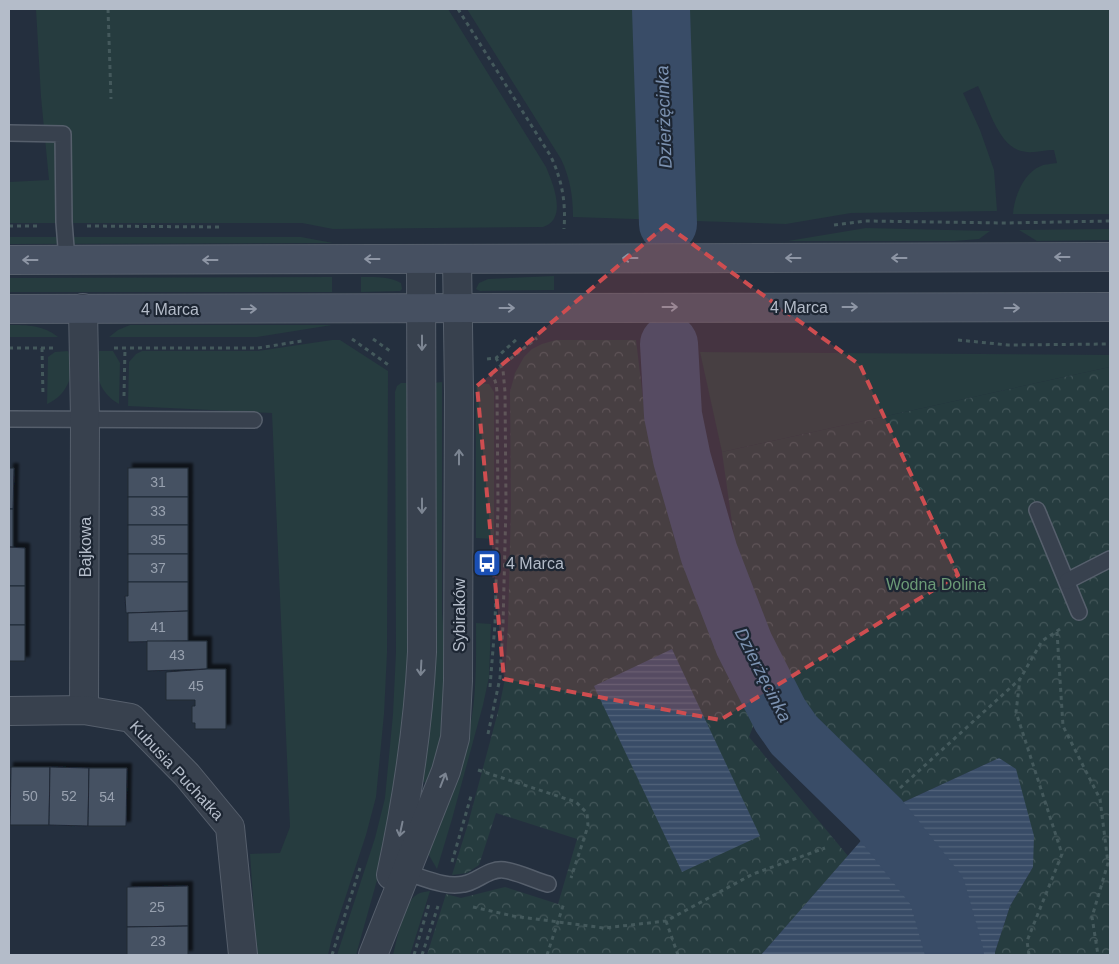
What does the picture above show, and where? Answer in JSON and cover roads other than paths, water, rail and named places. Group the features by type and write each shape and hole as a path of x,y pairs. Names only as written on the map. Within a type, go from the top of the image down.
{"main road":[{"path":"9,260 1110,257"},
{"name":"4 Marca","path":"9,309 1110,307"}],"street":[{"name":"Sybiraków","path":"373,955 407,802 420,682 422,652 421,259"},
{"name":"Sybiraków","path":"373,955 446,771 455,738 457,718 457,260"},
{"name":"Bajkowa","path":"83,308 85,419 84,710"},
{"path":"9,710 84,710"},
{"name":"Kubusia Puchatka","path":"84,710 130,718 187,775 230,826 243,955"}],"lane":[{"path":"9,133 63,134 64,222 67,260"},
{"path":"9,419 254,420"},
{"path":"1037,510 1079,612"},
{"path":"1066,581 1110,559"},
{"path":"407,873 449,885 458,885 467,884 486,874 502,870 548,884"}],"water":[{"path":"672,649 760,836 682,872 594,686"},
{"path":"999,758 1016,769 1034,836 1033,867 1010,906 995,955 761,955 880,819 895,806"}],"waterway":[{"name":"Dzierżęcinka","path":"661,9 668,224"},
{"name":"Dzierżęcinka","path":"669,344 673,415 682,459 709,553 744,644 780,715 794,735 880,819 937,891 955,955"}],"place":[{"name":"4 Marca","path":"487,563"}],"park label":[{"name":"Wodna Dolina","path":"936,584"}]}
